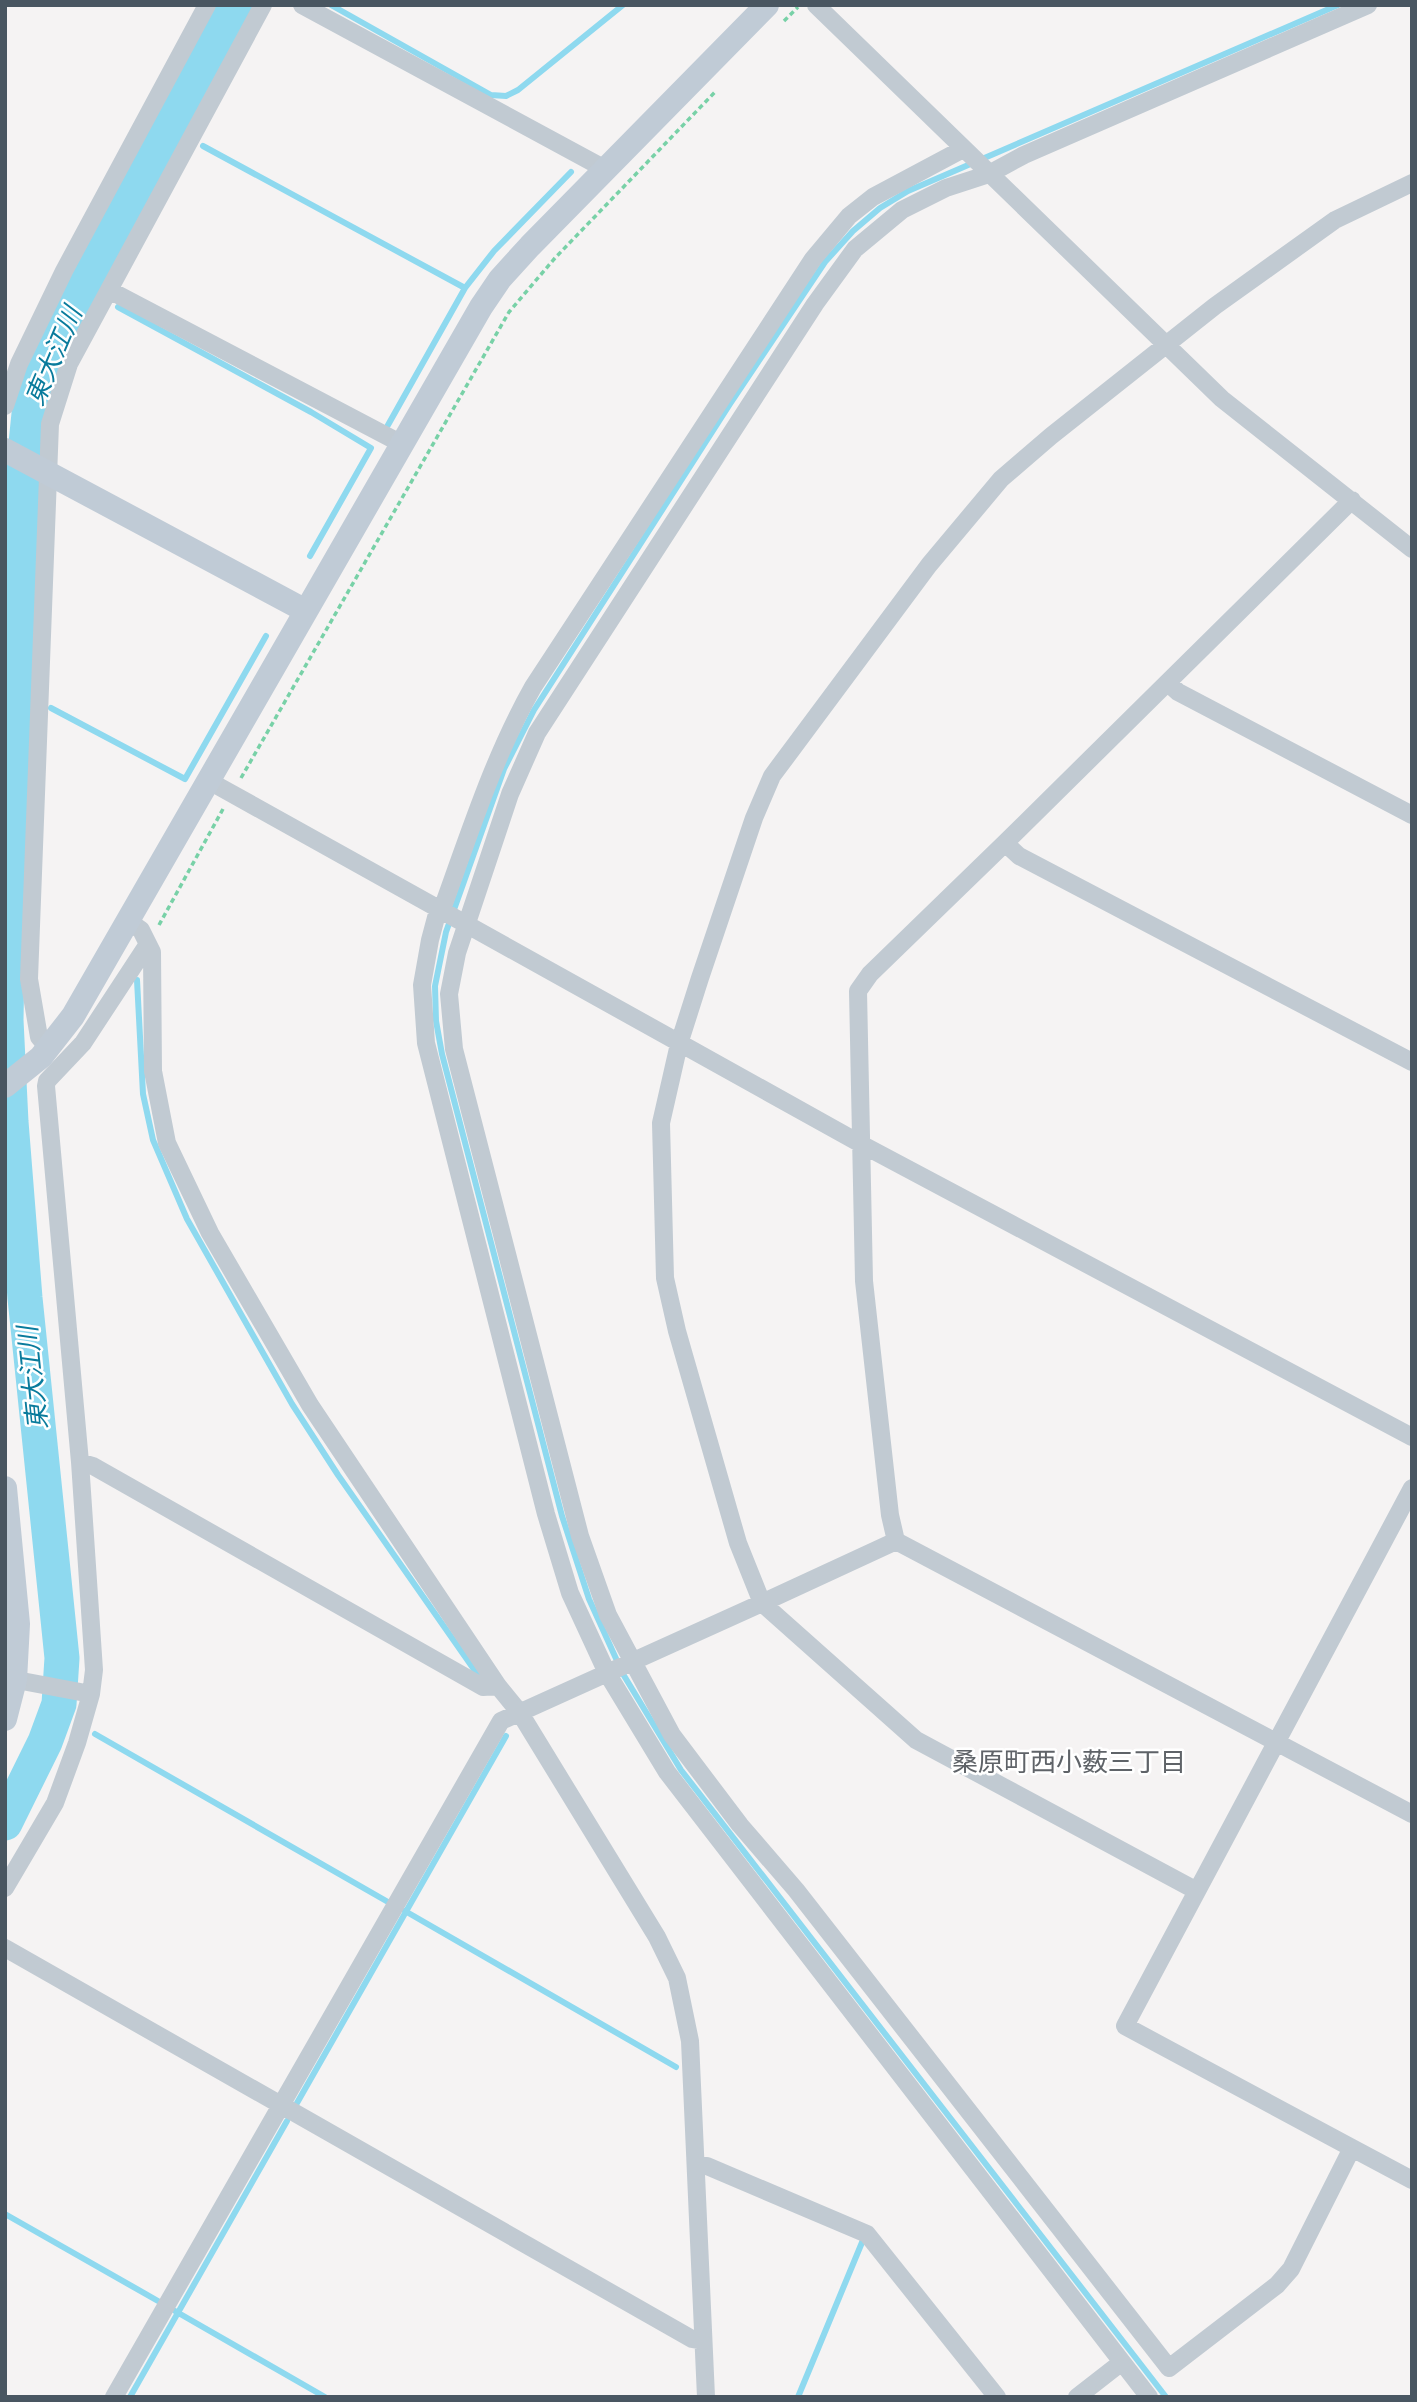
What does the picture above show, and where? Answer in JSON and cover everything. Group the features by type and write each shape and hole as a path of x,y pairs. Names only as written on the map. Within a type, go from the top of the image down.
{"street":[{"path":"5,406 19,363 64,271 207,5"},
{"path":"45,1053 38,1037 29,978 50,424 69,364 263,5"},
{"path":"302,5 605,169"},
{"path":"816,5 1222,399 1412,549"},
{"path":"1149,2397 667,1772 620,1667 608,1615 580,1536 454,1049 449,994 463,924 510,794 537,733 815,304 855,248 902,210 946,188 1368,5"},
{"path":"5,1086 45,1053 73,1016 481,307 500,279 605,169 774,15"},
{"path":"965,152 873,197 849,216 813,259 522,707 495,762 430,940 422,985 426,1043 546,1514 570,1593 620,1667 740,1825 805,1901 1169,2368 1277,2285 1291,2269 1352,2148"},
{"path":"1197,1891 916,1740 762,1603 738,1543 677,1331 665,1278 661,1123 679,1044 754,818 772,776 929,565 1001,478 1165,345 1335,220 1412,183"},
{"path":"109,290 402,444"},
{"path":"6,450 306,611"},
{"path":"1352,500 870,974 858,991 864,1281 890,1516 896,1541 1412,1814"},
{"path":"1168,683 1178,692 1412,815"},
{"path":"209,780 441,912 861,1144 1412,1437"},
{"path":"1005,844 1019,856 1412,1062"},
{"path":"128,921 141,930 152,952 153,1072 167,1143 210,1233 310,1405 498,1686 520,1713 657,1937 677,1978 690,2041 706,2397"},
{"path":"5,1888 55,1802 77,1743 86,1693 94,1670 80,1462 46,1086 47,1081 83,1043 148,944"},
{"path":"80,1462 93,1466 482,1687 498,1686"},
{"path":"5,1488 18,1624 16,1680 5,1719"},
{"path":"1412,1488 1125,2026 1412,2180"},
{"path":"114,2397 501,1721 896,1541"},
{"path":"16,1680 86,1693"},
{"path":"5,1948 692,2339 703,2341"},
{"path":"696,2166 707,2165 867,2234 997,2397"},
{"path":"1077,2397 1122,2362"}],"path":[{"path":"774,15 799,5"},
{"path":"148,944 509,312 555,257 724,83"}],"waterway":[{"name":"東大江川","path":"5,1823 45,1742 59,1704 62,1658 25,1298 6,1020 22,483 30,404 58,335 236,5"},
{"path":"331,5 491,95 506,96 518,90 623,5"},
{"path":"1166,2397 681,1770 623,1674 589,1599 562,1516 442,1054 436,1021 435,986 446,932 504,769 534,710 730,404 825,262 853,231 880,208 908,191 1338,5"},
{"path":"169,128 182,135"},
{"path":"203,146 465,288"},
{"path":"388,425 465,288 494,251 571,172"},
{"path":"118,307 311,412 371,448 310,556"},
{"path":"51,708 185,779 266,636"},
{"path":"137,980 143,1094 153,1140 187,1219 292,1404 338,1475 480,1678"},
{"path":"95,1734 388,1902"},
{"path":"297,2103 506,1736"},
{"path":"405,1911 676,2067"},
{"path":"130,2397 287,2121"},
{"path":"5,2214 158,2301"},
{"path":"798,2397 863,2240"},
{"path":"175,2311 325,2397"}],"district":[{"name":"桑原町西小薮三丁目","path":"1069,1762"}]}
